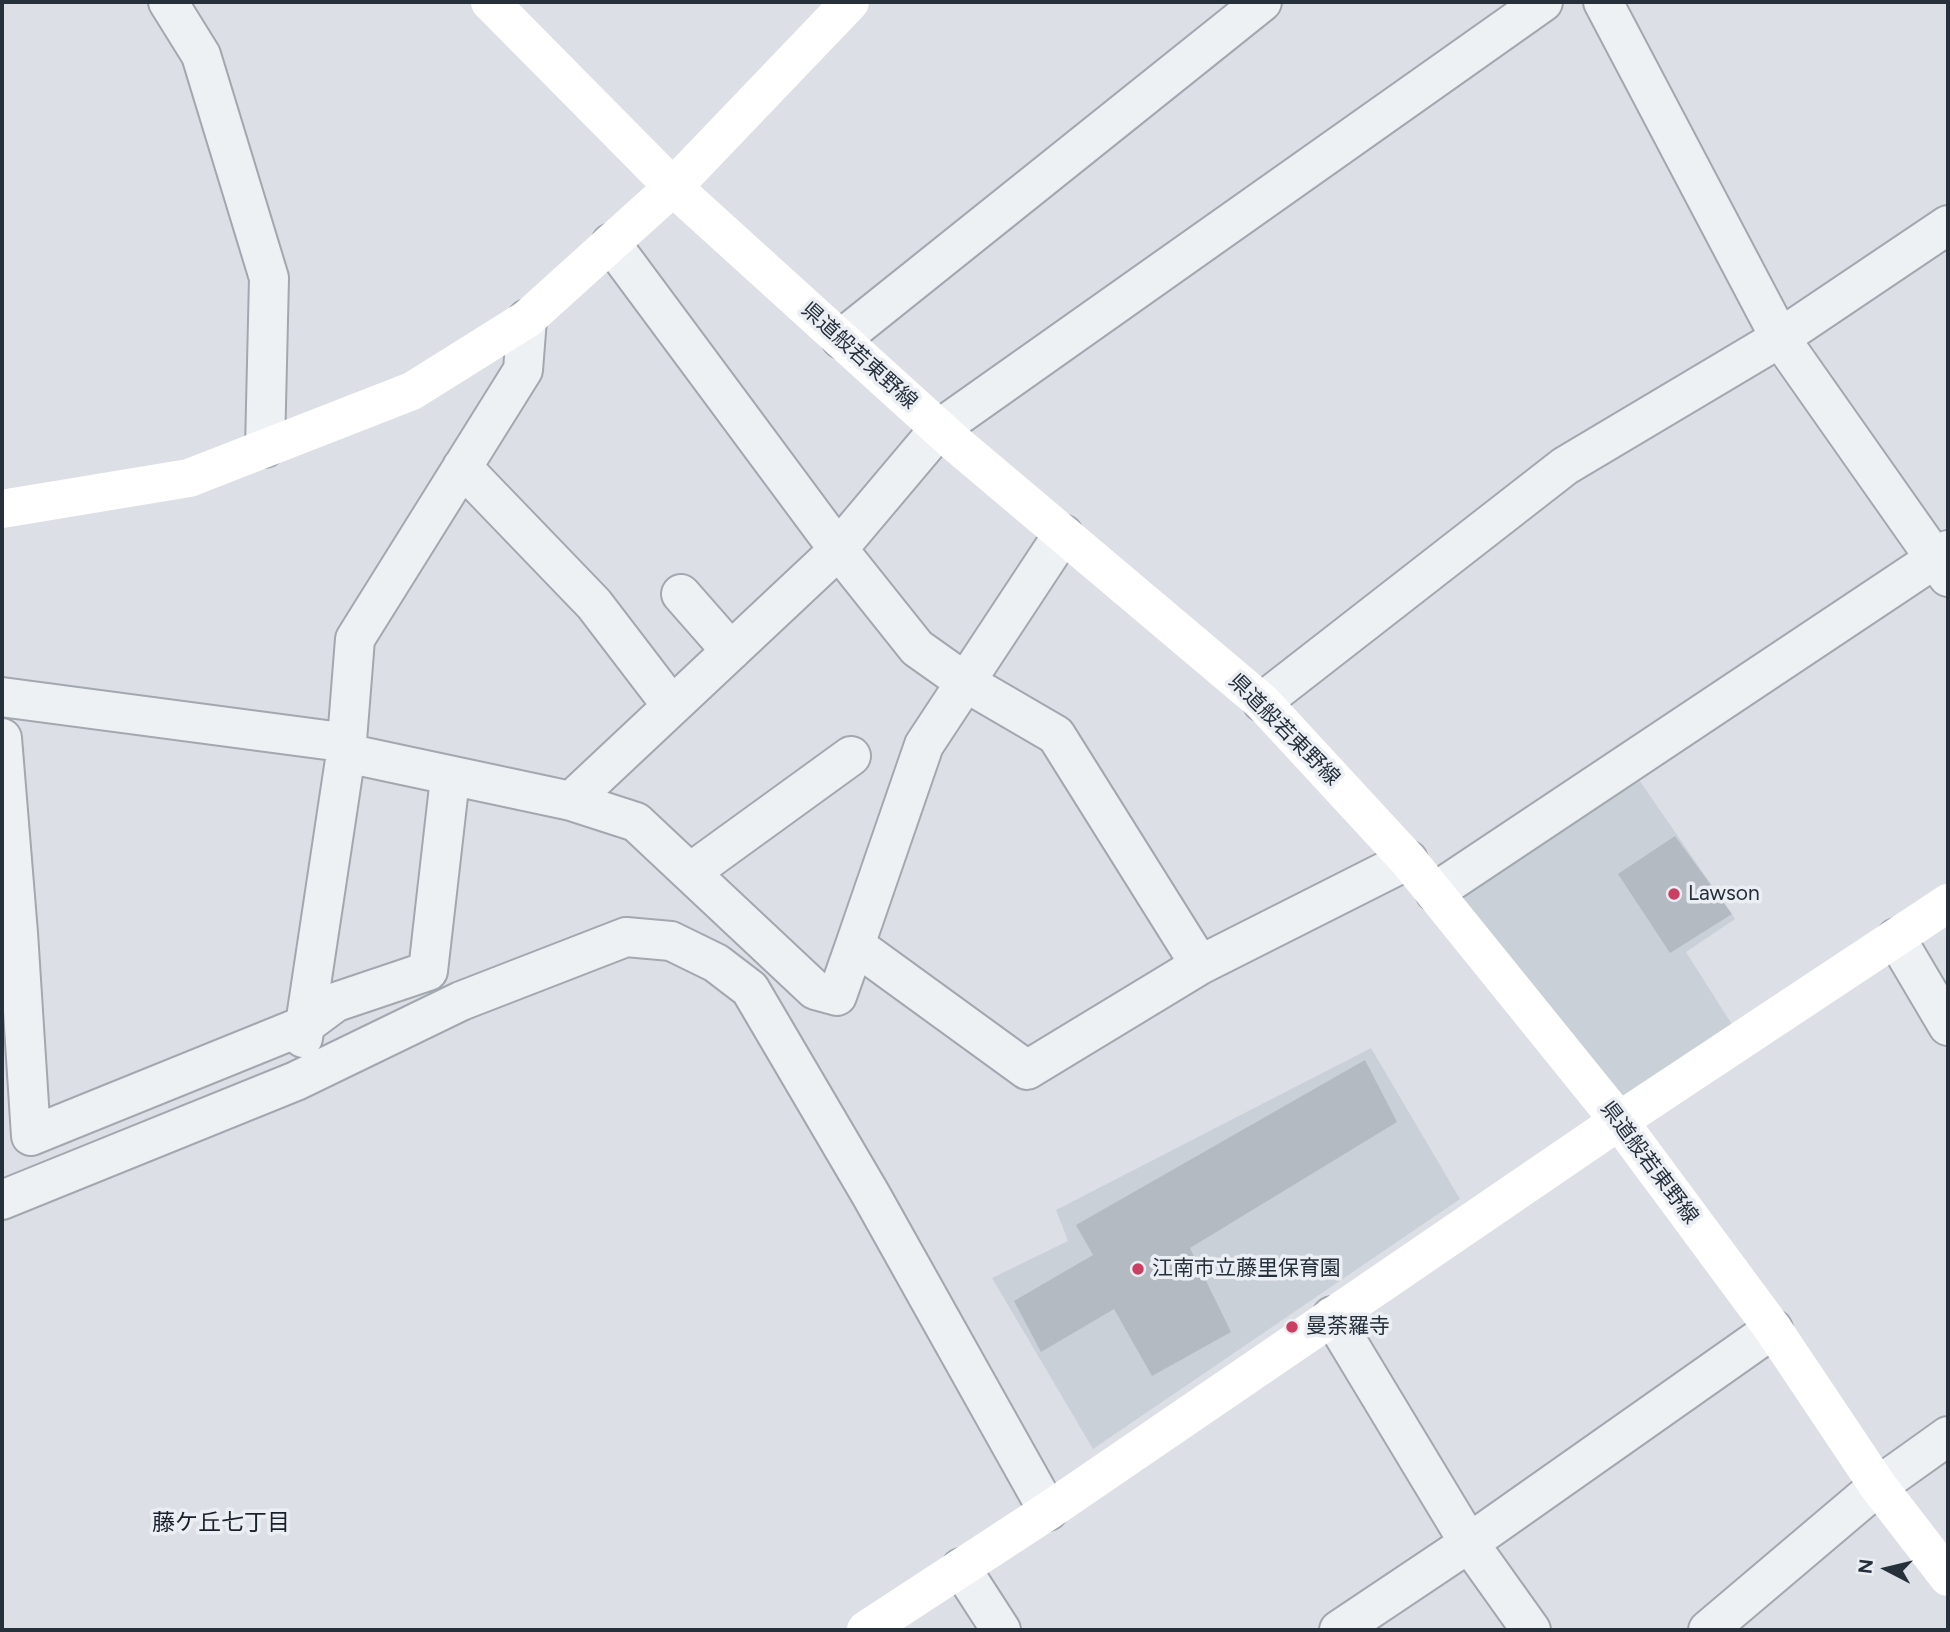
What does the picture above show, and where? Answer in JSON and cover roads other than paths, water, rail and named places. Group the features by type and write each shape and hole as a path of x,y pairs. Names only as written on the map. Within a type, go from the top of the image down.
{"street":[{"path":"168,2 201,55 269,278 265,448"},
{"name":"県道般若東野線","path":"490,2 673,187 939,429 1262,702 1408,860 1619,1121 1773,1329 1878,1486 1948,1577"},
{"path":"2,509 189,478 412,391 527,319 673,187 850,2"},
{"path":"841,339 1262,2"},
{"path":"571,801 838,549 939,429 1543,2"},
{"path":"1435,892 1944,562 1780,338 1603,2"},
{"path":"1262,702 1565,466 1780,338 1948,225"},
{"path":"611,243 838,549 917,648 965,682 1056,735 1200,965"},
{"path":"296,1081 355,639 523,370 527,319"},
{"path":"462,467 594,604 673,706"},
{"path":"2,697 340,747 571,801 636,822 815,990 837,996 924,745 1063,534"},
{"path":"681,594 731,651"},
{"path":"2,738 10,934 31,1136 304,1024 336,1002 428,971 449,787"},
{"path":"691,872 851,756"},
{"path":"855,944 1027,1070 1200,965 1408,860"},
{"path":"866,1630 1048,1511 1619,1121 1948,903"},
{"path":"2,1200 296,1081 461,1001 626,937 671,941 716,963 750,989 871,1195 1048,1511"},
{"path":"1896,938 1948,1026"},
{"path":"1332,1316 1469,1543 1531,1630"},
{"path":"1339,1630 1469,1543 1773,1329"},
{"path":"1709,1630 1878,1486 1948,1436"},
{"path":"961,1568 1001,1630"}],"place":[{"name":"Lawson","path":"1674,894"},
{"name":"江南市立藤里保育園","path":"1138,1269"},
{"name":"曼荼羅寺","path":"1292,1327"}],"district":[{"name":"藤ケ丘七丁目","path":"221,1523"}]}
